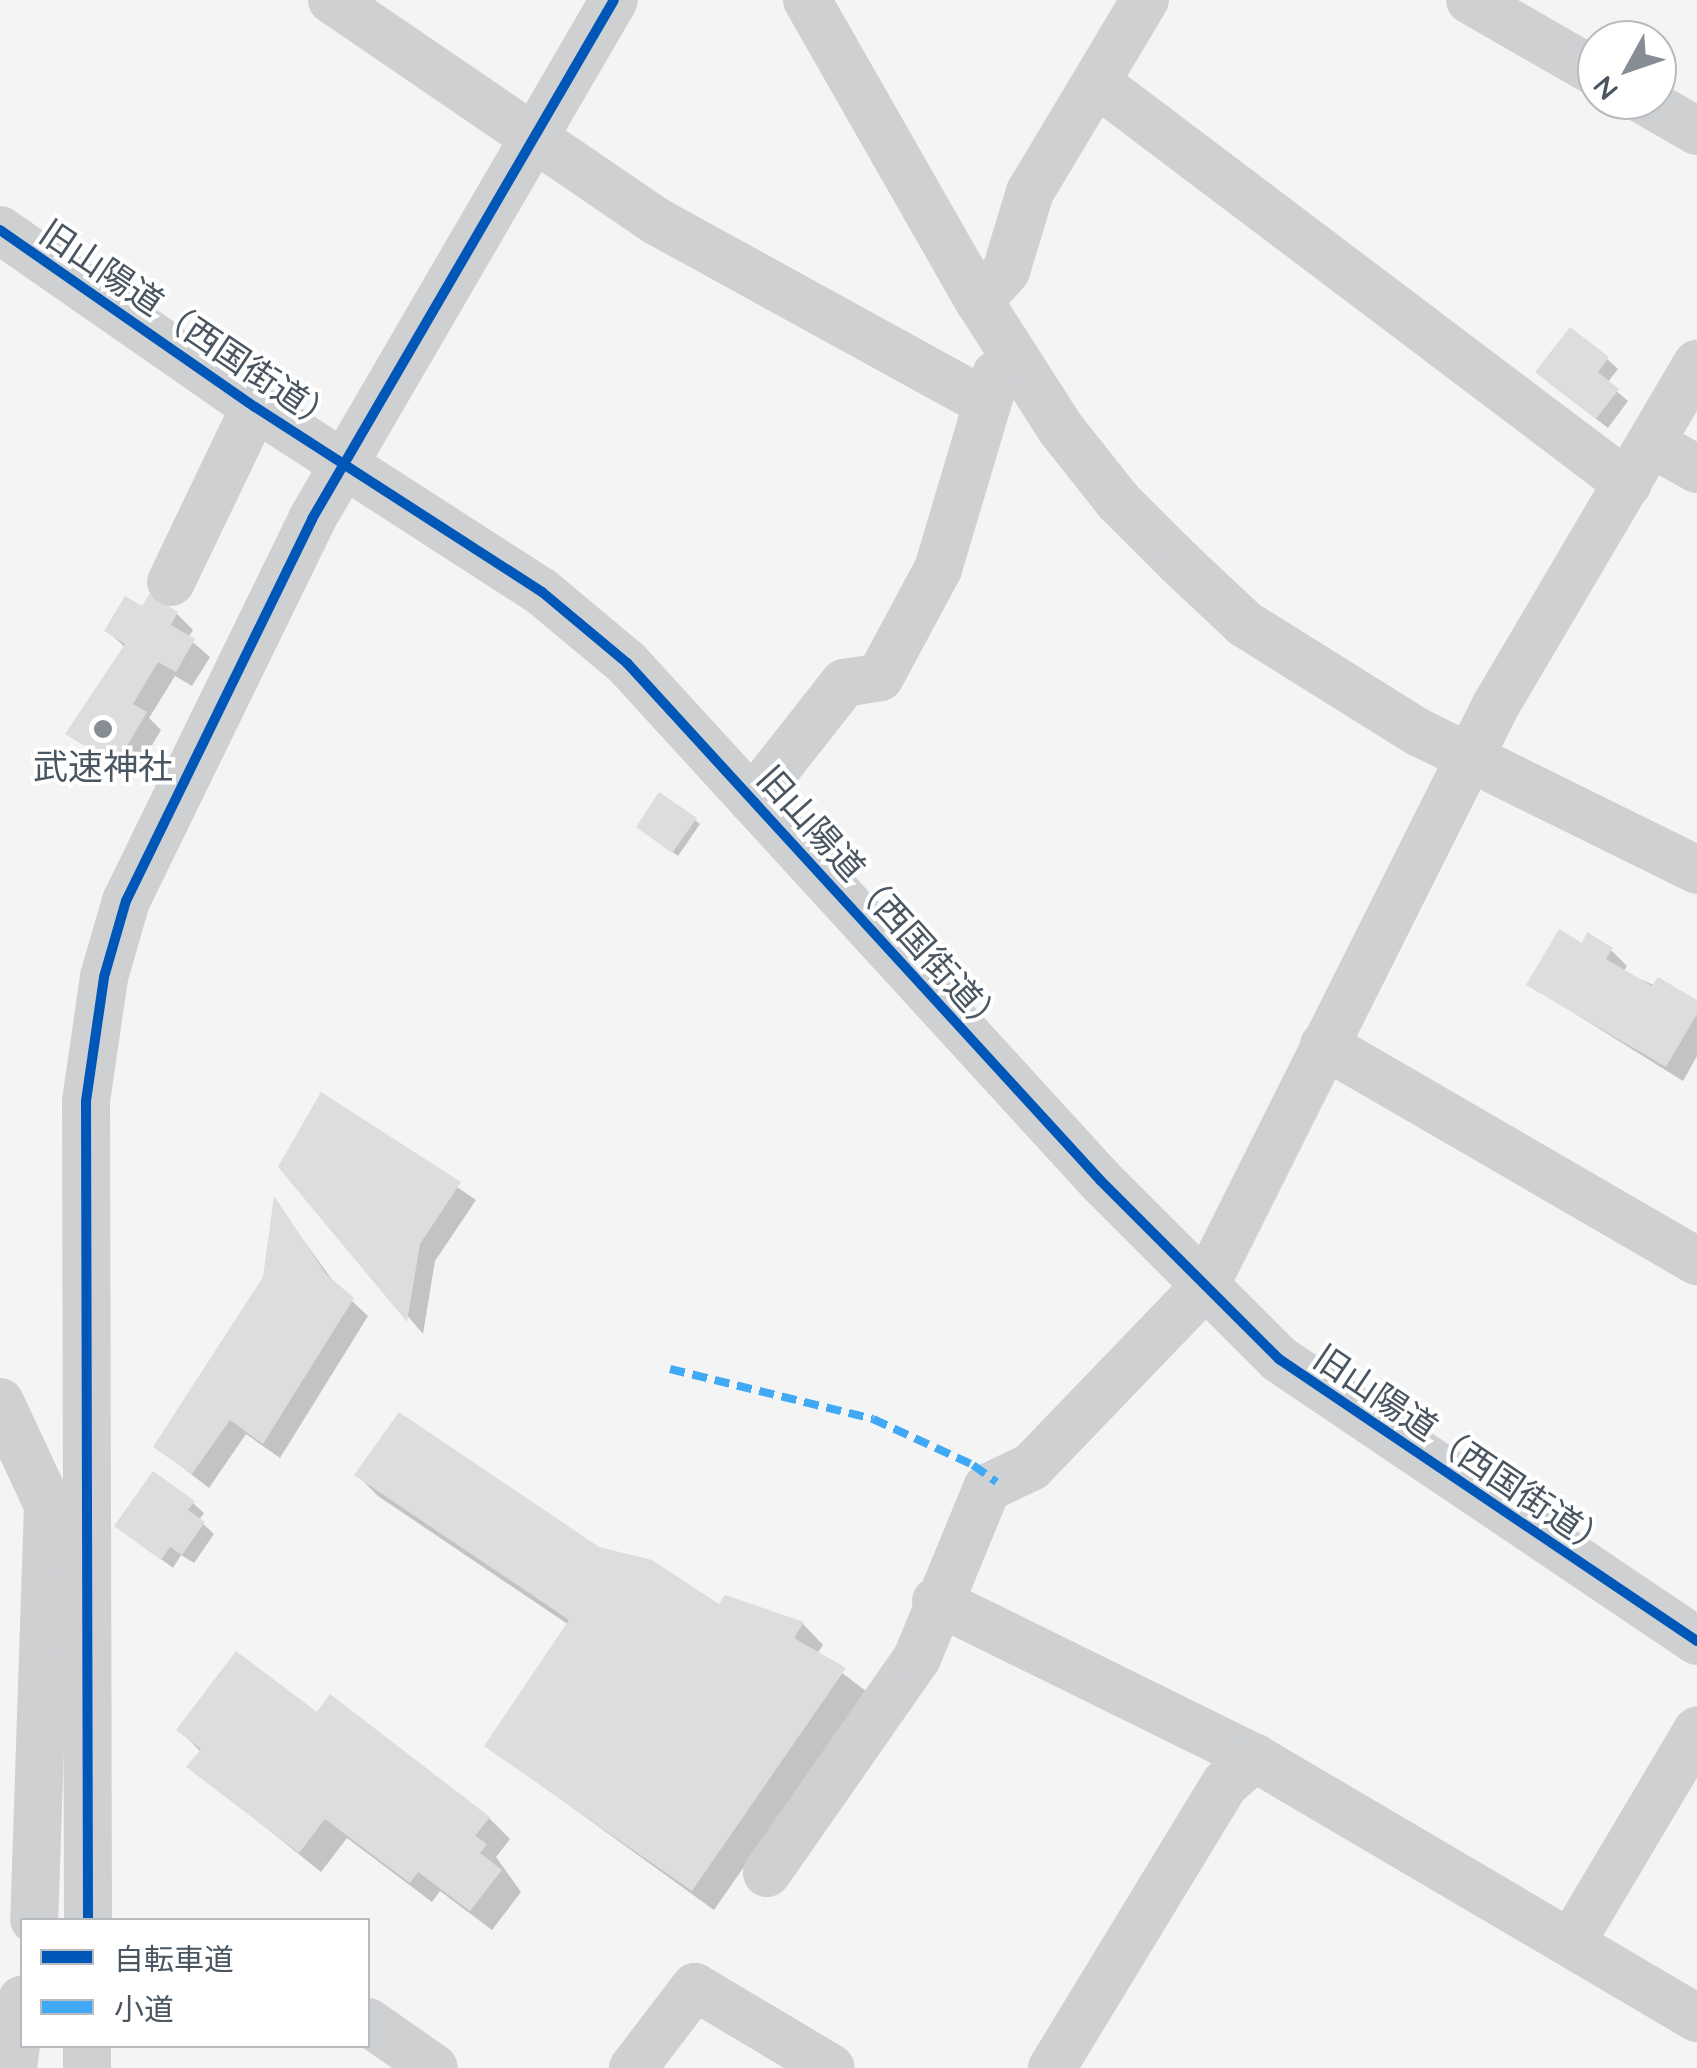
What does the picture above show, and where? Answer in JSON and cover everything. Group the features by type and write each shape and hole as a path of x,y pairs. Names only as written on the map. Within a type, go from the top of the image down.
{"street":[{"path":"332,0 656,222 984,401"},
{"path":"88,1918 86,1101 104,978 126,901 287,569 536,142 614,0"},
{"path":"806,0 979,300 1012,346 1061,429 1118,501 1245,624 1470,757 1697,870"},
{"path":"979,300 1006,271 1030,192 1145,0"},
{"path":"1470,0 1577,62"},
{"path":"1097,83 1628,484"},
{"name":"旧山陽道（西国街道）","path":"0,230 256,407 542,592 628,663 1205,1286 1280,1359 1697,1641"},
{"path":"752,800 844,683 880,677 938,569 984,401 1012,346"},
{"path":"767,1873 900,1686 987,1488 1031,1468 1205,1286 1470,757 1697,364"},
{"path":"172,582 256,407"},
{"path":"1652,443 1697,469"},
{"path":"1324,1045 1697,1261"},
{"path":"0,1402 48,1505 41,1906"},
{"path":"936,1601 1256,1758 1697,2018"},
{"path":"1572,1943 1697,1731"},
{"path":"1072,2061 1225,1784 1256,1758"},
{"path":"633,2068 696,1987 830,2068"},
{"path":"13,2068 20,2015"},
{"path":"370,2023 434,2068"}],"building":[{"path":"1570,327 1609,357 1598,372 1619,389 1596,419 1535,372"},
{"path":"149,594 178,612 171,625 195,639 176,672 158,662 133,704 147,712 116,765 65,734 125,644 104,631 125,596 142,606"},
{"path":"659,792 697,818 672,853 636,827"},
{"path":"1559,929 1582,943 1587,932 1613,948 1606,959 1652,986 1658,977 1697,1000 1697,1014 1666,1067 1526,985"},
{"path":"321,1092 461,1182 420,1244 407,1322 278,1167"},
{"path":"274,1196 326,1274 354,1298 263,1444 230,1420 192,1474 153,1447 263,1277"},
{"path":"399,1412 599,1547 652,1560 719,1604 725,1595 804,1622 794,1638 846,1668 692,1891 484,1746 569,1620 354,1475"},
{"path":"153,1471 195,1501 188,1510 205,1522 182,1555 170,1547 161,1560 114,1526"},
{"path":"236,1651 317,1712 330,1694 490,1817 475,1836 487,1844 480,1853 502,1870 470,1911 418,1872 410,1883 325,1819 299,1853 186,1767 201,1749 176,1730"}],"marked path":[{"path":"670,1369 873,1419 973,1465 996,1482"}],"cycle path":[{"path":"88,1918 86,1101 104,977 126,901 312,519 614,0"},
{"path":"0,230 255,407 542,592 627,663 1100,1180 1279,1359 1697,1641"}],"place":[{"name":"武速神社","path":"103,729"}]}
